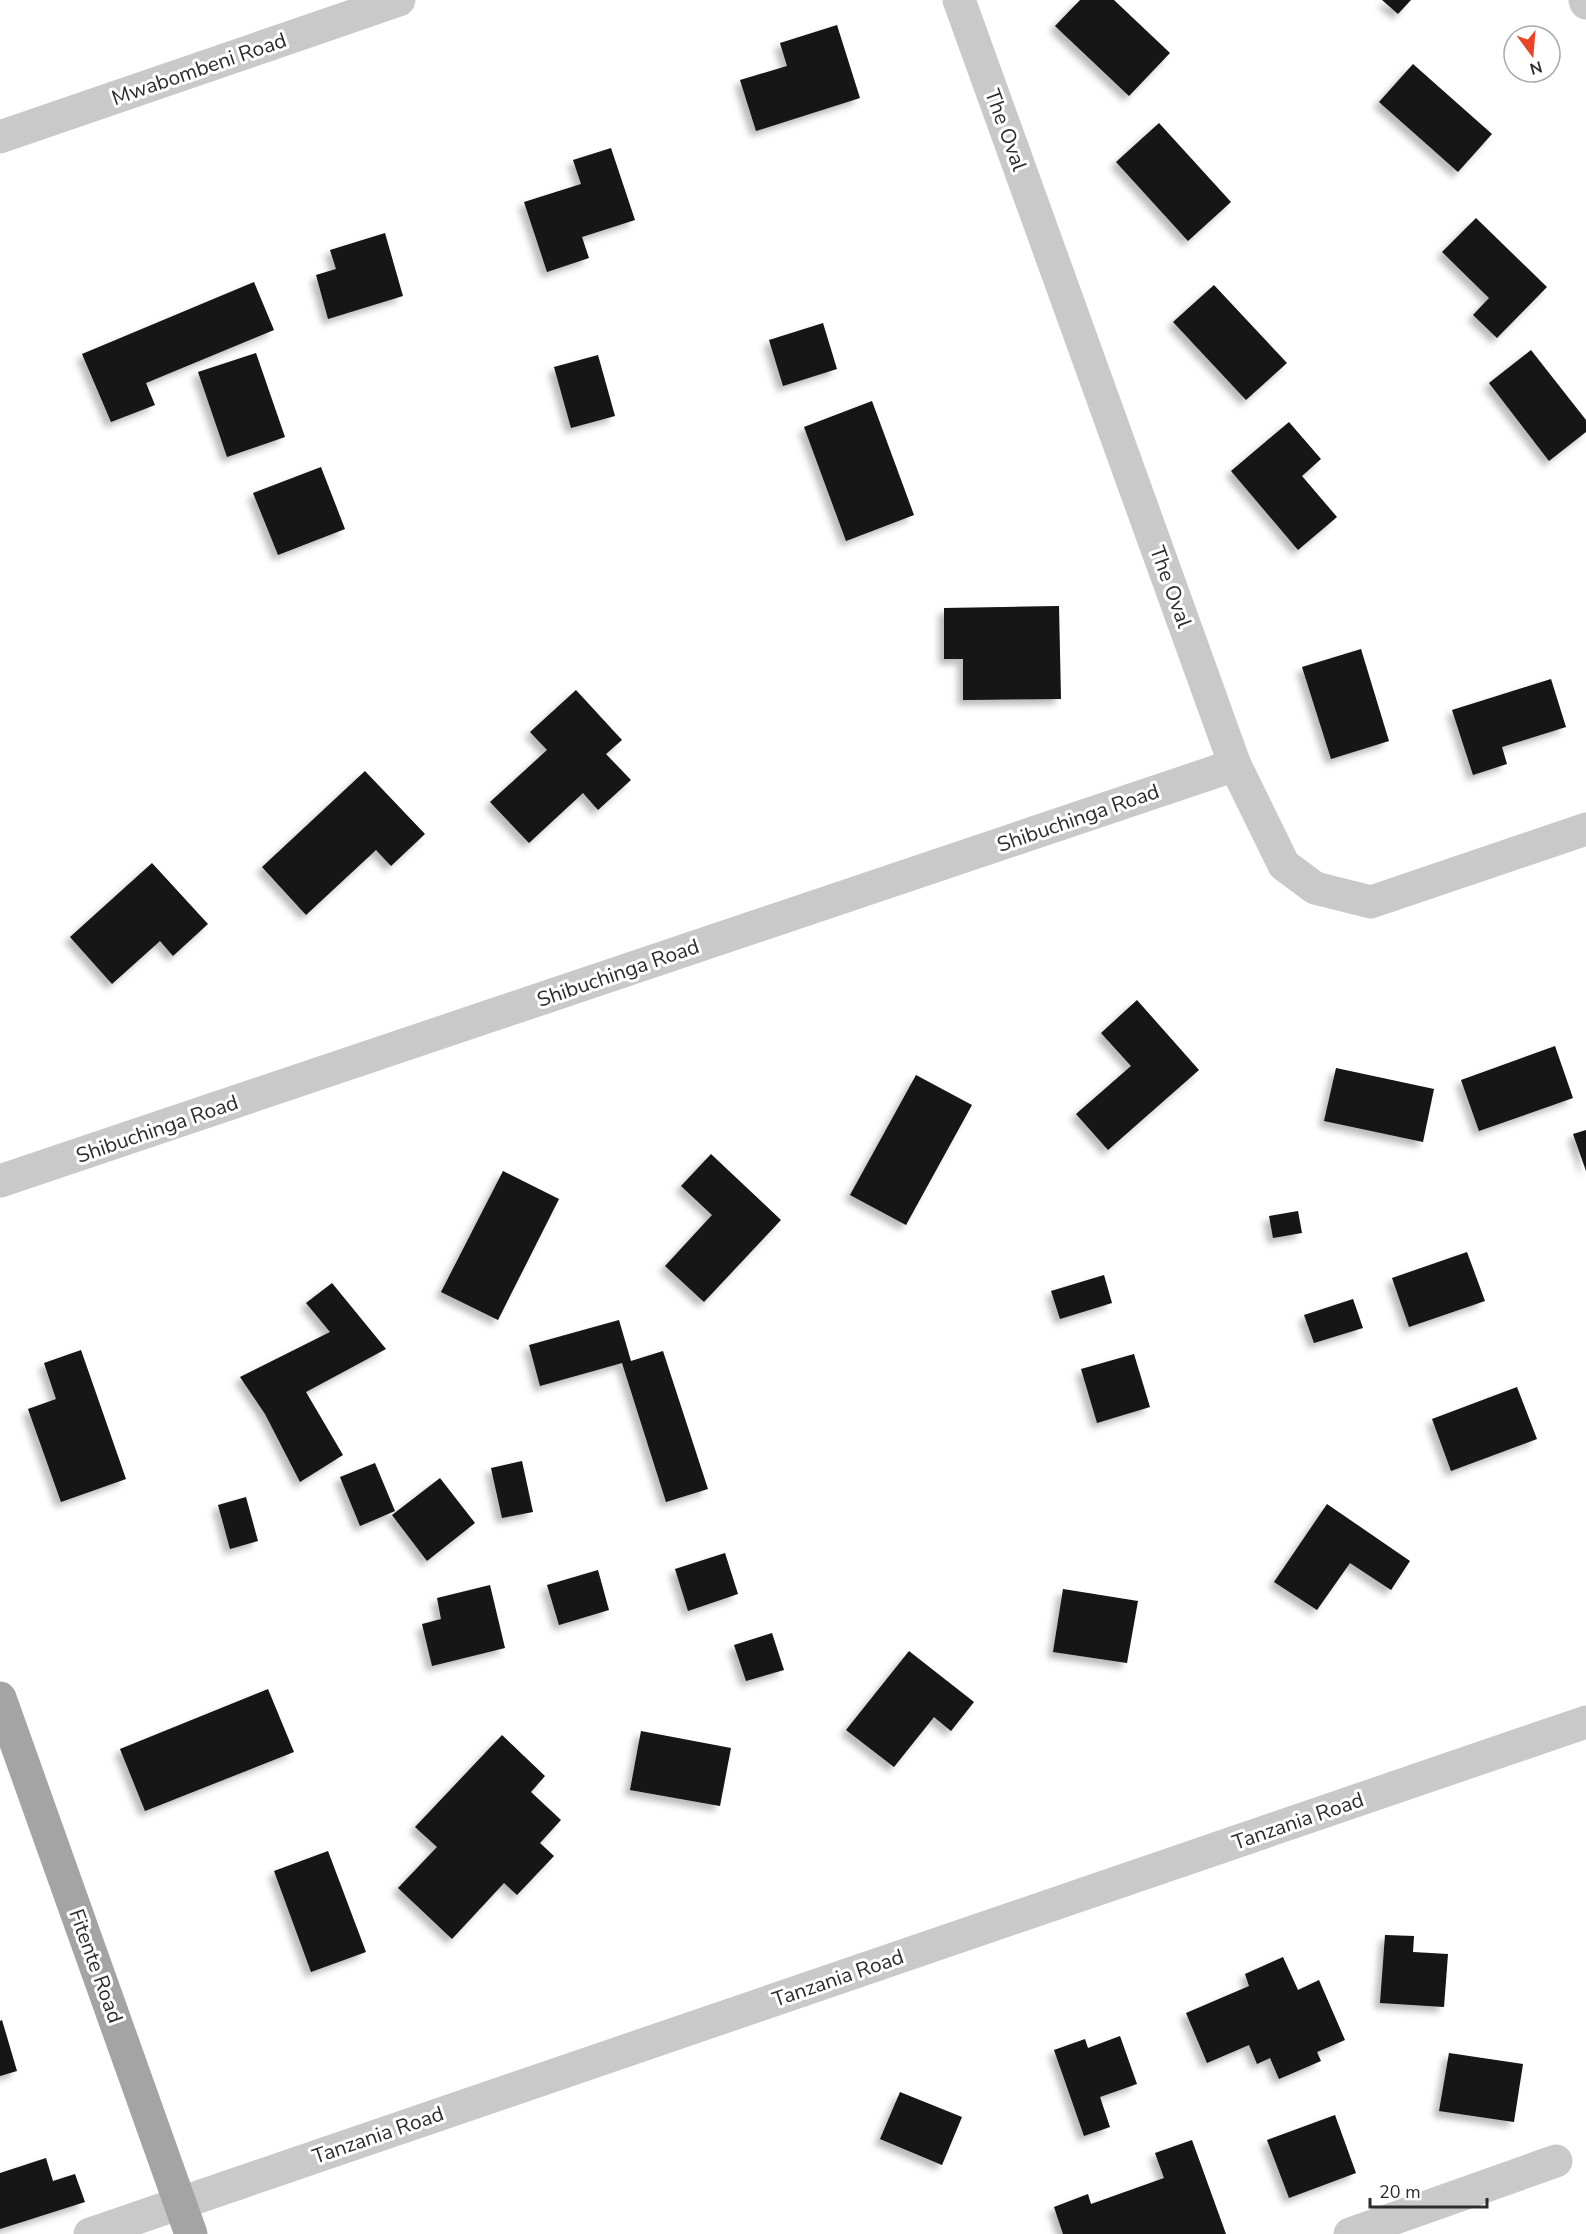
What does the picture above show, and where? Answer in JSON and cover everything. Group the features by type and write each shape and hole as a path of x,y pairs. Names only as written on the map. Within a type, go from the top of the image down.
{"main road":[{"name":"Fitente Road","path":"0,1698 191,2234"}],"street":[{"name":"Mwabombeni Road","path":"0,137 399,0"},
{"name":"The Oval","path":"958,0 1235,765 1284,866 1316,888 1371,902 1586,829"},
{"name":"Shibuchinga Road","path":"0,1182 1235,765"},
{"name":"Tanzania Road","path":"90,2234 1586,1722"},
{"path":"1350,2234 1556,2162"}],"building":[{"path":"1080,0 1114,0 1170,53 1129,96 1055,26"},
{"path":"1382,0 1411,0 1398,14"},
{"path":"837,25 860,98 756,131 740,80 787,66 780,43"},
{"path":"1413,64 1492,134 1458,172 1379,102"},
{"path":"1159,123 1231,202 1188,241 1116,162"},
{"path":"611,148 635,220 582,237 589,258 547,272 524,202 581,184 573,160"},
{"path":"1476,218 1547,287 1497,338 1473,315 1489,298 1442,252"},
{"path":"385,233 403,296 328,319 316,275 336,269 330,250"},
{"path":"254,282 274,330 146,383 155,405 111,422 82,354"},
{"path":"1214,285 1287,363 1246,400 1173,322"},
{"path":"823,323 837,369 783,386 769,340"},
{"path":"1531,350 1586,420 1586,432 1549,461 1489,383"},
{"path":"256,353 285,437 227,457 198,372"},
{"path":"598,355 615,416 571,428 554,367"},
{"path":"872,401 914,515 846,541 804,427"},
{"path":"1289,422 1321,459 1302,476 1337,517 1298,550 1231,471"},
{"path":"321,467 345,529 278,555 253,493"},
{"path":"1059,606 1061,699 963,700 963,659 944,659 944,608"},
{"path":"1361,649 1389,741 1331,759 1302,667"},
{"path":"1551,679 1566,727 1502,747 1507,764 1473,775 1452,710"},
{"path":"576,690 622,740 606,754 631,780 598,810 583,793 529,843 490,802 547,750 530,732"},
{"path":"365,771 425,834 391,866 376,850 306,915 262,867"},
{"path":"152,863 208,924 173,956 160,941 112,984 70,937"},
{"path":"1137,1000 1199,1070 1108,1150 1076,1114 1131,1066 1101,1033"},
{"path":"1555,1046 1573,1098 1479,1131 1461,1080"},
{"path":"1336,1068 1434,1089 1423,1142 1324,1121"},
{"path":"916,1075 972,1105 906,1225 850,1195"},
{"path":"1586,1130 1586,1171 1573,1134"},
{"path":"711,1154 781,1220 704,1302 665,1266 712,1215 681,1186"},
{"path":"503,1171 559,1199 498,1320 441,1292"},
{"path":"1298,1211 1302,1233 1273,1238 1269,1216"},
{"path":"1467,1252 1485,1301 1409,1327 1392,1278"},
{"path":"1104,1275 1112,1303 1060,1319 1051,1291"},
{"path":"332,1283 386,1349 306,1392 343,1455 300,1482 265,1414 240,1377 330,1332 306,1303"},
{"path":"1353,1299 1363,1328 1314,1343 1304,1315"},
{"path":"619,1320 631,1361 663,1351 708,1489 666,1502 622,1363 540,1386 529,1345"},
{"path":"81,1350 126,1479 61,1502 28,1409 56,1399 44,1363"},
{"path":"1134,1354 1150,1407 1097,1423 1081,1369"},
{"path":"1517,1387 1537,1439 1451,1471 1432,1419"},
{"path":"522,1461 533,1512 502,1518 491,1468"},
{"path":"375,1463 395,1511 360,1526 340,1477"},
{"path":"440,1478 475,1523 427,1561 392,1515"},
{"path":"246,1497 258,1541 230,1549 218,1505"},
{"path":"1327,1504 1410,1561 1391,1590 1350,1563 1317,1610 1274,1582"},
{"path":"725,1553 738,1594 688,1611 675,1569"},
{"path":"598,1570 609,1610 559,1625 547,1585"},
{"path":"490,1585 505,1648 432,1666 422,1624 441,1619 437,1598"},
{"path":"1063,1589 1138,1601 1127,1663 1053,1652"},
{"path":"772,1633 784,1670 746,1681 734,1645"},
{"path":"909,1651 974,1702 951,1731 934,1717 894,1767 846,1730"},
{"path":"268,1689 294,1752 145,1811 120,1749"},
{"path":"641,1731 731,1748 720,1806 630,1790"},
{"path":"502,1735 545,1776 531,1792 561,1820 540,1843 554,1856 517,1895 504,1883 452,1939 398,1888 437,1847 415,1827"},
{"path":"328,1851 366,1952 311,1972 274,1871"},
{"path":"1385,1935 1414,1936 1413,1952 1448,1954 1444,2007 1380,2003"},
{"path":"1283,1957 1298,1990 1319,1980 1345,2040 1317,2052 1321,2061 1279,2079 1270,2058 1257,2064 1249,2045 1207,2063 1186,2013 1249,1986 1245,1974"},
{"path":"2,2020 17,2071 0,2076 0,2021"},
{"path":"1120,2036 1137,2084 1100,2097 1110,2127 1084,2136 1054,2050 1085,2039 1088,2048"},
{"path":"1449,2053 1523,2064 1514,2122 1439,2111"},
{"path":"900,2092 962,2117 942,2165 880,2139"},
{"path":"1335,2115 1356,2173 1289,2198 1267,2140"},
{"path":"1192,2140 1226,2234 1063,2234 1054,2207 1088,2194 1091,2204 1164,2178 1155,2153"},
{"path":"46,2158 53,2181 75,2174 85,2202 0,2229 0,2173"}]}
